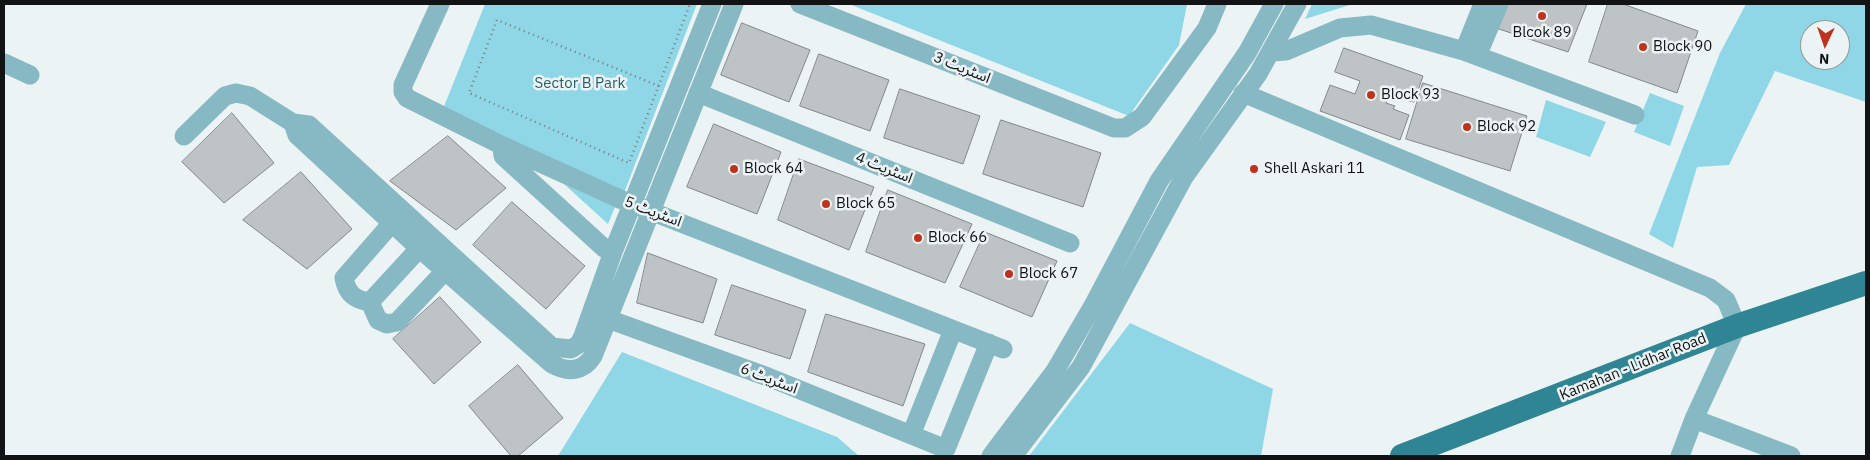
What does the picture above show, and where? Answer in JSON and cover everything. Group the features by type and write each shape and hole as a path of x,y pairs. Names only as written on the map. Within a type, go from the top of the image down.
{"main road":[{"name":"Kamahan - Lidhar Road","path":"1402,456 1737,326 1866,283"}],"street":[{"name":"اسٹریٹ 5","path":"440,4 403,85 403,92 407,98 503,146 642,208 996,346 946,449"},
{"path":"293,123 297,135 392,223 425,242 445,271 552,364 563,370 574,370 588,363 608,321 642,208 712,4"},
{"path":"571,349 583,336 613,252 642,208 698,93 734,4"},
{"name":"اسٹریٹ 3","path":"800,4 1114,128 1125,128 1142,117 1207,28 1217,4"},
{"path":"1013,456 1081,367 1102,308 1159,181 1246,53 1274,4"},
{"path":"990,456 1102,308 1184,177 1271,52 1297,4"},
{"path":"1471,54 1483,4"},
{"path":"1471,54 1499,4"},
{"path":"1271,52 1286,51 1340,28 1371,24 1471,54 1635,115"},
{"path":"4,63 30,76"},
{"path":"184,136 225,96 236,93 250,96 293,123 309,125 425,242 552,347 571,349"},
{"name":"اسٹریٹ 4","path":"698,93 1070,243"},
{"path":"1243,93 1710,288 1726,300 1737,326 1694,418 1680,456"},
{"path":"503,146 503,156 604,248 613,252"},
{"path":"370,302 361,301 350,295 344,278 392,223"},
{"path":"370,302 425,242"},
{"path":"370,302 378,320 387,324 397,322 445,271"},
{"name":"اسٹریٹ 6","path":"591,312 608,321 768,377 946,449"},
{"path":"910,435 953,330"},
{"path":"571,349 574,370"},
{"path":"1694,418 1791,456"}],"path":[{"path":"659,86 497,20 469,93 629,163 659,86 690,4"}],"green space":[{"name":"Sector B Park","path":"485,4 697,4 624,193 443,109"},
{"path":"849,4 1187,4 1179,45 1129,116"},
{"path":"1312,4 1353,4 1305,19"},
{"path":"1746,4 1866,4 1866,102 1775,71 1729,165 1697,167 1673,248 1649,234 1720,53"},
{"path":"1650,93 1684,106 1670,146 1634,132"},
{"path":"1546,100 1606,122 1590,157 1536,137"},
{"path":"564,184 615,207 608,224"},
{"path":"1130,323 1273,389 1261,456 1029,456"},
{"path":"622,352 837,437 859,456 558,456"}],"building":[{"name":"Blcok 89","path":"1506,4 1587,4 1568,52 1496,28"},
{"name":"Block 90","path":"1608,4 1623,4 1698,31 1677,93 1589,62"},
{"path":"742,23 810,50 789,102 721,75"},
{"name":"Block 93","path":"1344,48 1423,76 1414,102 1389,96 1386,103 1395,106 1393,109 1409,115 1400,140 1320,111 1330,85 1355,94 1360,81 1335,72"},
{"path":"819,54 889,80 870,131 800,106"},
{"name":"Block 92","path":"1423,83 1527,116 1510,171 1406,139"},
{"path":"900,89 980,116 963,164 884,138"},
{"path":"232,113 274,163 224,203 182,162"},
{"path":"1001,120 1101,153 1083,207 983,174"},
{"name":"Block 64","path":"714,124 781,152 757,214 687,187"},
{"path":"448,136 506,188 456,230 390,181"},
{"name":"Block 65","path":"799,159 874,187 849,250 778,220"},
{"path":"301,172 352,229 307,269 243,220"},
{"name":"Block 66","path":"888,190 972,224 945,283 866,252"},
{"path":"512,202 585,266 546,309 473,245"},
{"name":"Block 67","path":"985,232 1057,261 1032,317 960,287"},
{"path":"648,253 717,279 703,323 637,303"},
{"path":"732,285 806,310 790,359 715,335"},
{"path":"440,297 481,342 434,384 393,339"},
{"path":"826,314 925,344 903,406 808,372"},
{"path":"518,365 563,418 518,456 511,456 469,406"}],"place":[{"name":"Blcok 89","path":"1542,16"},
{"name":"Block 90","path":"1643,47"},
{"name":"Block 93","path":"1371,95"},
{"name":"Block 92","path":"1467,127"},
{"name":"Block 64","path":"734,169"},
{"name":"Shell Askari 11","path":"1254,169"},
{"name":"Block 65","path":"826,204"},
{"name":"Block 66","path":"918,238"},
{"name":"Block 67","path":"1009,274"}]}
